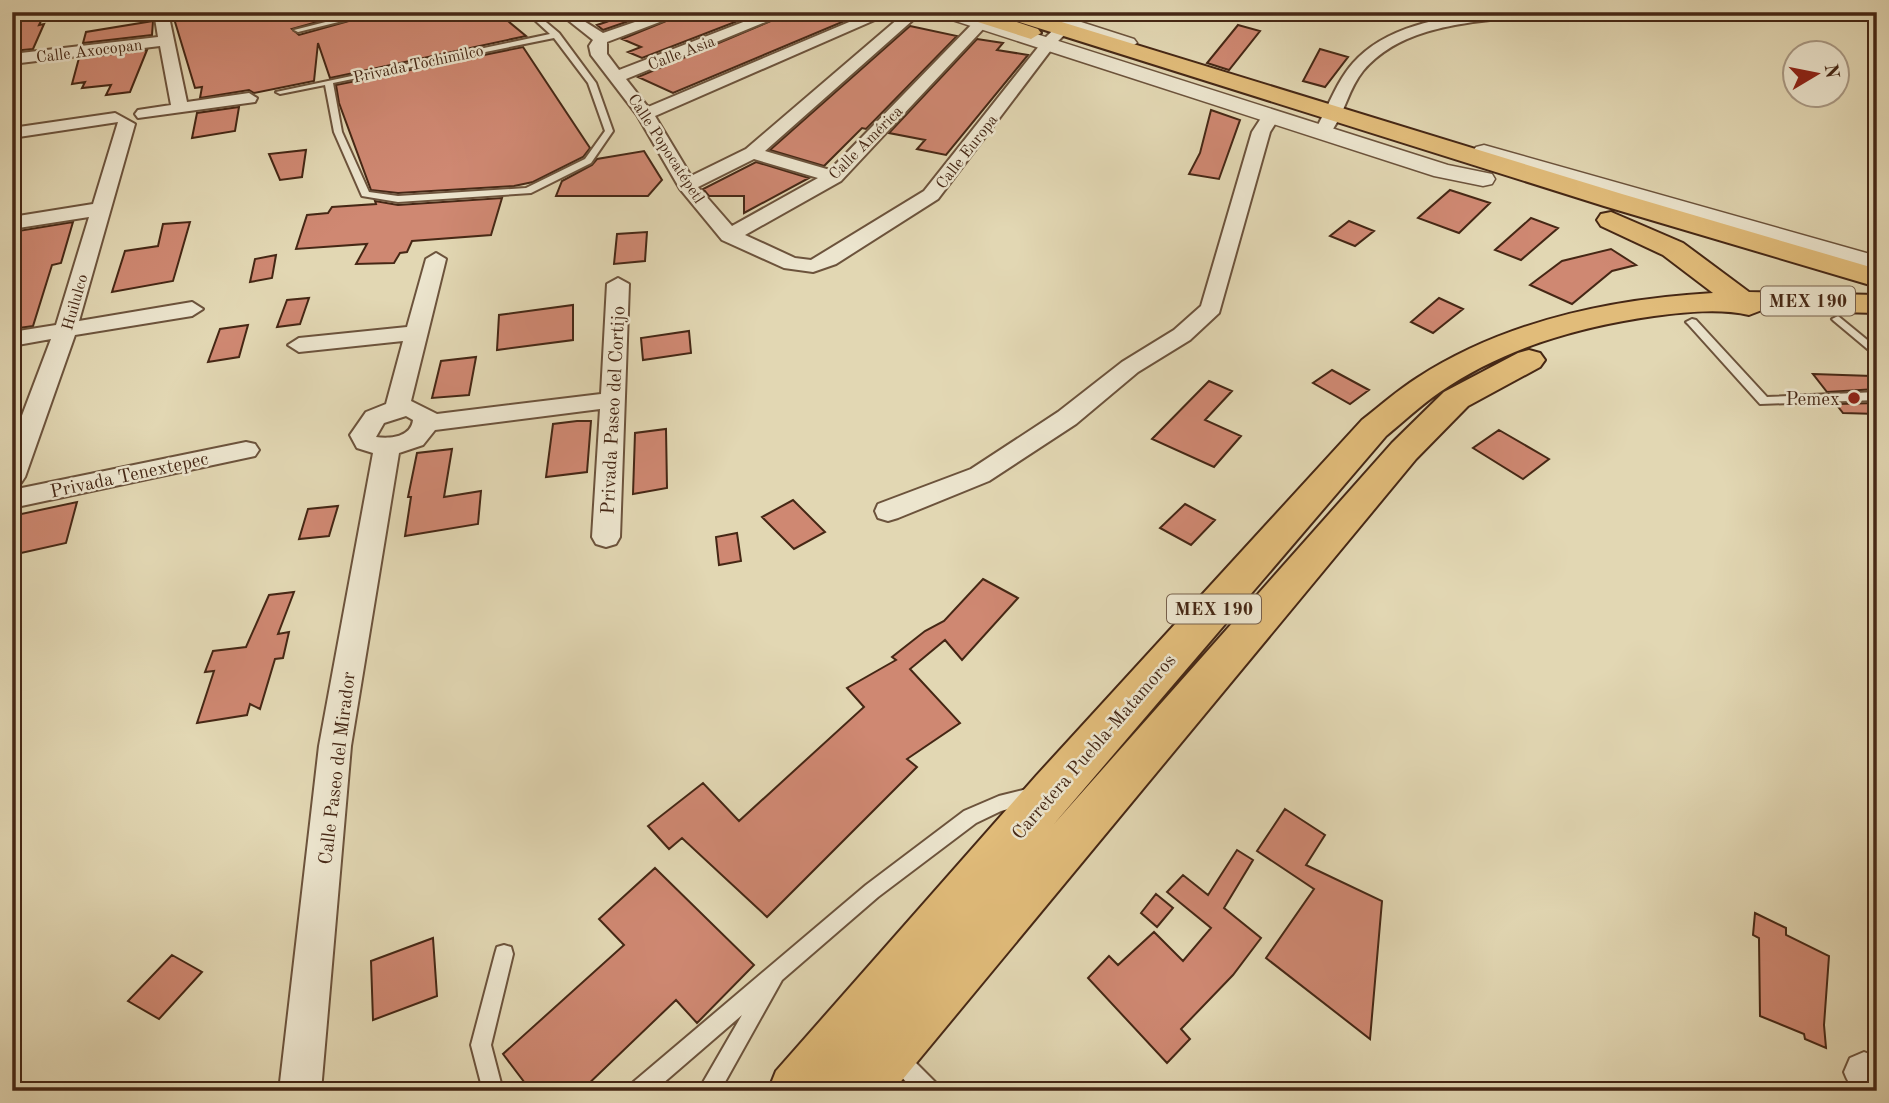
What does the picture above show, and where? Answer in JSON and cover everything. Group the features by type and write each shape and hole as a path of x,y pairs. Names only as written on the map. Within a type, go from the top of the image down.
{"main road":[{"path":"1007,12 1332,116 1877,278"},
{"path":"1332,116 1454,164 1483,179 1604,217 1673,249 1766,310"},
{"path":"1591,184 1660,213 1720,252 1766,310"},
{"path":"1644,308 1665,302 1680,286 1673,249"},
{"name":"Carretera Puebla-Matamoros","path":"796,1091 1053,791 1374,428 1401,403 1431,382 1502,343 1555,324 1644,308 1766,310 1877,304"},
{"name":"Carretera Puebla-Matamoros","path":"856,1091 1305,564 1404,451 1456,400 1521,363 1553,351 1629,331 1766,310 1838,319 1877,320"}],"street":[{"path":"161,12 180,108"},
{"path":"574,13 574,21 601,39 679,12"},
{"path":"645,114 886,12"},
{"path":"687,185 752,153 915,12"},
{"path":"947,12 1062,30"},
{"path":"1030,12 1062,30 1271,116 1443,171 1483,179"},
{"path":"1524,12 1440,24 1380,45 1356,70 1332,116 1591,184 1877,265"},
{"name":"Calle Asia","path":"619,76 776,13"},
{"name":"Calle América","path":"729,236 834,177 974,18"},
{"name":"Calle Europa","path":"829,260 931,195 1062,30"},
{"name":"Calle Popocatépetl","path":"601,39 597,46 599,55 619,76 645,114 687,185 729,236 792,264 813,265 829,260"},
{"name":"Calle Axocopan","path":"12,60 165,41"},
{"path":"12,133 128,119 249,98"},
{"path":"888,510 980,475 1067,418 1130,367 1182,335 1211,308 1261,132 1271,116"},
{"name":"Huilulco","path":"12,477 66,329 128,119"},
{"path":"752,153 834,177"},
{"path":"12,223 101,209"},
{"path":"397,408 436,260"},
{"name":"Privada Paseo del Cortijo","path":"606,537 618,284"},
{"path":"12,340 192,309"},
{"path":"299,345 417,333"},
{"path":"427,424 426,416 419,411 397,408 373,419 363,435 366,442 387,447 413,439 427,424 612,400"},
{"name":"Calle Paseo del Mirador","path":"300,1091 335,746 387,447"},
{"name":"Privada Tenextepec","path":"12,499 246,450"}],"lane":[{"path":"298,30 376,12"},
{"path":"329,82 338,132 365,194 398,199 528,191 587,161 609,131 592,83 556,35 529,12"},
{"name":"Privada Tochimilco","path":"280,92 556,35"},
{"path":"1838,319 1877,354"},
{"path":"1692,323 1765,401 1877,396"},
{"path":"638,1091 872,891 970,817 999,804 1053,791"},
{"path":"493,1091 481,1045 504,954"},
{"path":"708,1091 779,970"},
{"path":"891,1052 930,1091"}],"building":[{"path":"172,12 353,12 292,29 299,35 381,12 497,12 526,36 330,78 318,43 314,81 254,93 249,90 200,98 202,87 195,88"},
{"path":"584,12 655,12 603,30 597,25 606,22"},
{"path":"688,12 761,12 642,58 628,52 641,47 622,39"},
{"path":"792,12 866,12 673,93 638,77"},
{"path":"44,15 39,25 44,24 33,49 12,51 12,19"},
{"path":"153,21 152,35 83,43 86,32"},
{"path":"1238,25 1260,31 1229,70 1207,63"},
{"path":"910,26 957,36 866,129 862,128 824,166 770,150"},
{"path":"977,39 1003,43 997,50 1028,55 946,155 917,149 925,140 889,133"},
{"path":"523,47 590,148 583,157 533,182 514,186 398,193 371,190 339,103 336,85"},
{"path":"1320,49 1348,57 1325,87 1303,81"},
{"path":"147,50 130,92 106,95 111,85 82,88 85,82 72,84 79,58"},
{"path":"239,107 235,131 192,138 197,113"},
{"path":"1211,110 1240,120 1219,179 1189,174 1200,153"},
{"path":"306,150 302,177 280,180 269,154"},
{"path":"644,151 662,180 648,196 556,196 562,181 592,165 597,159"},
{"path":"756,162 809,178 744,213 744,196 709,196 703,189"},
{"path":"1450,190 1490,203 1459,233 1418,218"},
{"path":"502,198 491,235 412,241 407,252 400,253 394,263 356,264 367,244 296,249 307,215 328,213 332,207 376,204 375,201 398,205"},
{"path":"1531,218 1558,228 1521,260 1495,250"},
{"path":"1349,221 1374,231 1355,246 1330,236"},
{"path":"73,222 61,263 52,265 33,326 12,329 12,232"},
{"path":"190,222 173,281 112,292 125,251 158,246 163,224"},
{"path":"647,232 645,261 614,264 617,234"},
{"path":"1611,249 1636,265 1612,271 1572,304 1530,285 1562,261"},
{"path":"276,255 272,278 250,282 255,259"},
{"path":"309,298 300,324 277,327 287,300"},
{"path":"1439,298 1463,309 1433,333 1411,322"},
{"path":"573,305 573,340 497,350 499,315"},
{"path":"248,325 239,357 208,362 220,329"},
{"path":"689,331 691,353 643,360 641,338"},
{"path":"476,357 469,395 432,398 441,361"},
{"path":"1332,370 1369,390 1350,404 1313,383"},
{"path":"1813,374 1872,376 1877,383 1877,389 1827,392"},
{"path":"1209,381 1232,391 1205,420 1241,436 1214,467 1152,439"},
{"path":"1877,403 1877,414 1843,413 1836,404"},
{"path":"591,421 587,472 546,477 553,424"},
{"path":"666,429 667,488 633,494 635,433"},
{"path":"1499,430 1549,459 1523,479 1473,448"},
{"path":"452,449 444,497 481,491 478,524 405,536 411,497 408,497 417,453"},
{"path":"793,500 825,532 794,549 762,517"},
{"path":"77,502 66,543 12,555 12,516"},
{"path":"1185,504 1215,520 1191,545 1160,528"},
{"path":"338,506 329,536 299,539 308,509"},
{"path":"737,533 741,561 719,565 716,537"},
{"path":"983,579 1018,598 962,660 945,640 910,669 960,723 907,759 917,767 767,917 682,838 669,849 648,826 703,783 739,821 864,707 847,688 896,660 892,657 925,631 944,621"},
{"path":"294,592 278,634 289,632 283,658 275,659 260,709 250,704 247,715 197,723 214,671 205,672 213,651 246,647 269,595"},
{"path":"1285,809 1325,835 1306,865 1382,901 1370,1039 1266,958 1314,889 1257,851"},
{"path":"1237,850 1253,860 1224,908 1261,938 1233,975 1181,1029 1190,1039 1167,1063 1088,978 1109,956 1118,965 1154,932 1183,961 1211,928 1167,892 1183,875 1208,895"},
{"path":"655,868 754,965 697,1023 676,1000 581,1091 531,1091 503,1054 624,945 599,919"},
{"path":"1156,894 1173,908 1157,927 1141,913"},
{"path":"1755,913 1786,928 1786,935 1829,956 1824,1025 1826,1048 1805,1039 1804,1034 1760,1016 1759,938 1753,935"},
{"path":"433,938 437,996 373,1020 371,961"},
{"path":"172,955 202,972 159,1019 128,1001"}],"place":[{"name":"Pemex","path":"1854,398"}]}
